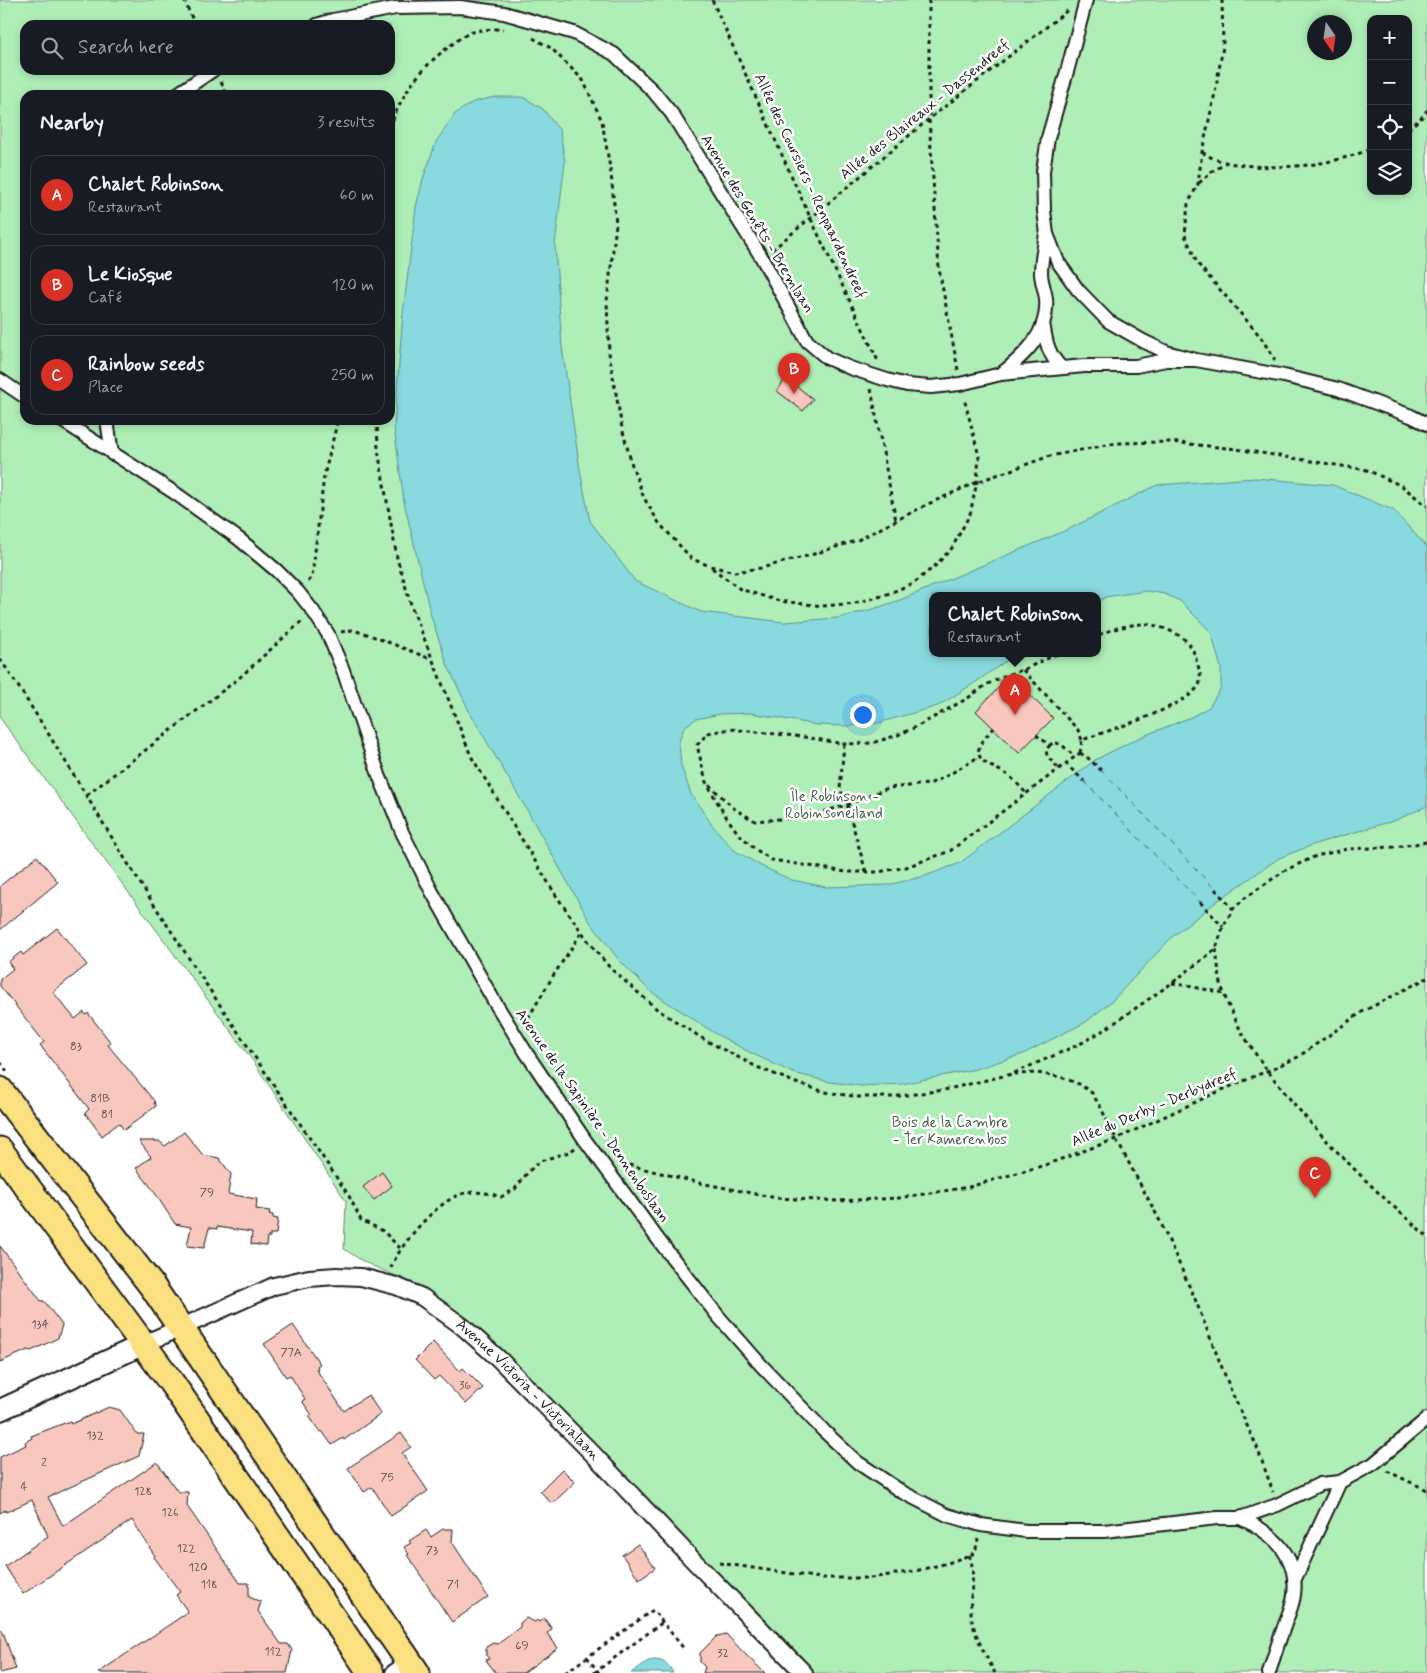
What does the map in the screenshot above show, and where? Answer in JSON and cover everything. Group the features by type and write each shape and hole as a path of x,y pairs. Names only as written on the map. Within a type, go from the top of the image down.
{"main road":[{"path":"0,1090 152,1286 407,1670"},
{"path":"0,1150 144,1344 371,1673"}],"street":[{"path":"1001,374 1029,350 1038,337 1046,312 1046,299 1041,274 1046,234 1043,171 1048,138 1086,0"},
{"name":"Avenue des Genêts - Bremlaan","path":"333,20 396,8 460,7 504,13 574,32 614,54 653,91 672,114 762,258 807,341 827,358 850,368 907,385 931,387 960,384 1001,374 1084,366 1136,366 1166,360 1196,360"},
{"path":"183,90 206,75"},
{"path":"1046,234 1058,262 1078,290 1108,321 1143,341 1158,348 1196,360 1284,376 1338,389 1411,416 1427,424"},
{"path":"1043,324 1053,360 1062,368"},
{"path":"0,380 20,394"},
{"name":"Avenue de la Sapinière - Dennenboslaan","path":"68,425 175,493 239,539 276,570 298,592 313,611 328,634 343,670 379,775 402,832 432,892 517,1038 585,1140 660,1242 718,1316 761,1365 824,1431 857,1462 902,1492 947,1515 981,1525 1026,1532 1104,1531 1217,1518 1240,1518 1278,1505 1320,1484 1340,1482 1373,1464 1427,1419"},
{"path":"108,425 112,454"},
{"name":"Avenue Victoria - Victorialaan","path":"144,1344 274,1286 309,1278 361,1277 396,1286 422,1297 462,1326 487,1348 594,1455 694,1561 804,1673"},
{"path":"0,1410 144,1344"},
{"path":"1269,1673 1294,1595 1294,1581 1340,1482"},
{"name":"Avenue de la Sapinière - Dennenboslaan","path":"1240,1518 1258,1526 1272,1537 1283,1550 1292,1566 1294,1581"}],"path":[{"path":"184,0 193,20"},
{"name":"Allée des Coursiers - Renpaardendreef","path":"712,0 810,217 887,380"},
{"path":"1222,0 1223,46 1202,152 1198,184 1188,204 1185,235 1197,263 1260,336 1284,376"},
{"name":"Allée des Blaireaux - Dassendreef","path":"762,258 929,119 1072,6"},
{"path":"395,116 403,97 433,58 456,41 475,31 509,30"},
{"path":"530,37 551,48 583,80 602,121 611,174 616,224 607,301 609,353 622,428 644,498 659,523 692,559 735,572 761,568 858,540 928,504 977,482 1050,456 1117,443 1170,442 1236,449 1367,470 1402,486 1427,506"},
{"path":"1412,125 1427,110"},
{"path":"1202,152 1225,164 1270,167 1304,166 1340,160 1368,150"},
{"path":"1198,184 1211,172 1225,164"},
{"path":"870,373 871,394 896,521"},
{"path":"298,592 312,576 324,476 337,425"},
{"path":"377,425 378,450 397,558 412,608 471,756 553,890 610,968 658,1010 705,1040 757,1067 796,1083 825,1092 859,1097 892,1096 944,1090 1012,1074 1080,1044 1107,1028 1216,949"},
{"path":"87,795 238,679 313,611"},
{"path":"1082,740 1156,712 1186,698 1198,687 1201,674 1195,654 1186,641 1163,628 1144,624 1113,629 1101,634"},
{"path":"328,634 352,630 367,634 432,660"},
{"path":"1051,657 986,685 968,698 918,726 898,735 872,743 844,744 804,737 730,729 708,733 697,745 706,782 737,832 755,849 772,860 846,872 878,872 906,867 950,851 1080,753"},
{"path":"0,659 152,901 349,1196 361,1220 383,1231 401,1249"},
{"path":"1023,670 1078,730 1082,740 1080,753"},
{"path":"994,728 980,742 980,756 986,764 1008,775 1026,793"},
{"path":"1036,735 1050,745"},
{"path":"1058,768 1046,752 1046,749 1054,742 1059,743 1074,756"},
{"path":"844,744 840,789 848,805 866,872"},
{"path":"1080,753 1102,771"},
{"path":"706,782 736,810 755,821 806,816 848,805 888,788 929,784 980,756"},
{"path":"1065,763 1084,781"},
{"path":"1427,842 1394,847 1347,849 1316,856 1284,871 1245,898 1233,909 1223,927 1216,949 1218,970 1224,993 1246,1038 1267,1072 1352,1168 1427,1236"},
{"path":"1215,889 1233,909"},
{"path":"1200,902 1223,927"},
{"path":"517,1038 553,976 582,932"},
{"name":"Allée du Derby - Derbydreef","path":"601,1162 623,1163 700,1183 777,1198 838,1200 899,1198 969,1187 1045,1165 1116,1139 1215,1093 1267,1072 1298,1057 1362,1012 1427,978"},
{"path":"1172,982 1224,993"},
{"path":"1012,1074 1037,1073 1061,1076 1079,1084 1092,1093 1160,1222 1187,1282 1232,1393 1257,1447 1278,1505"},
{"path":"385,1284 394,1260 401,1249 416,1230 446,1200 464,1193 484,1192 501,1197 515,1188 540,1161 569,1152 585,1140"},
{"path":"1373,1464 1427,1490"},
{"path":"694,1561 821,1578 870,1578 915,1571 948,1563 969,1555 975,1552 981,1525"},
{"path":"969,1555 973,1564 970,1613 981,1647 995,1673"},
{"path":"565,1673 653,1610 685,1650"},
{"path":"587,1657 596,1672 663,1622"}],"green space":[{"name":"Bois de la Cambre - Ter Kamerenbos","path":"0,0 1427,0 1427,1673 811,1673 503,1354 426,1289 364,1262 344,1249 346,1201 253,1061 0,718"}],"water":[{"path":"495,97 523,97 543,109 560,131 565,162 555,245 562,347 580,470 590,521 635,581 701,612 784,622 838,618 900,600 1069,529 1157,485 1255,478 1333,485 1393,510 1427,547 1427,806 1396,820 1318,843 1279,858 1216,902 1171,938 1113,1000 1086,1022 1023,1054 976,1069 902,1084 861,1086 830,1082 793,1073 751,1053 716,1034 650,991 619,960 590,922 470,713 447,664 431,616 404,502 394,427 403,313 416,207 423,179 436,142 455,114 473,102","holes":["1146,591 1165,594 1180,601 1211,632 1221,668 1221,688 1209,707 1191,717 1136,739 1095,760 960,863 925,876 888,885 826,887 792,880 763,867 734,850 712,825 691,794 681,766 679,742 684,727 696,719 720,714 751,713 817,725 848,726 878,723 938,706 1012,657 929,657 929,592 1101,592 1101,600 1106,597"]},
{"path":"654,1660 665,1663 673,1673 631,1673 648,1661"}],"building":[{"path":"786,378 813,399 803,411 777,391"},
{"path":"1010,676 1053,718 1019,753 976,711"},
{"path":"37,856 58,882 0,930 0,886"},
{"path":"57,928 87,965 53,992 75,1019 84,1012 86,1015 88,1013 111,1043 108,1045 155,1102 156,1106 124,1130 119,1123 102,1136 85,1113 89,1109 40,1045 44,1042 0,986 0,979 13,969 8,962 21,952 23,955"},
{"path":"184,1132 203,1155 219,1158 231,1174 228,1194 257,1199 256,1209 270,1211 269,1214 273,1215 273,1218 278,1219 276,1234 270,1234 270,1237 267,1237 266,1246 251,1244 252,1232 217,1227 217,1229 209,1228 204,1248 187,1246 191,1227 175,1224 136,1168 151,1157 139,1141 159,1141 165,1146"},
{"path":"382,1172 392,1186 374,1200 363,1187"},
{"path":"0,1246 41,1301 44,1301 62,1325 58,1338 31,1351 28,1350 0,1362"},
{"path":"293,1325 320,1364 316,1369 344,1411 368,1395 381,1414 344,1440 343,1438 332,1445 309,1416 312,1415 302,1401 305,1399 290,1375 286,1377 264,1344"},
{"path":"433,1342 460,1371 463,1368 483,1388 466,1404 439,1376 434,1380 415,1360"},
{"path":"109,1407 120,1410 137,1434 144,1434 139,1456 48,1497 63,1526 157,1462 178,1492 188,1492 187,1506 240,1583 249,1583 249,1597 261,1602 258,1611 281,1644 288,1644 292,1650 287,1673 98,1673 188,1612 176,1595 180,1592 154,1557 132,1520 23,1594 5,1566 48,1536 32,1500 0,1513 0,1457 26,1445 25,1442 32,1438 31,1436 70,1421 71,1424"},
{"path":"401,1433 411,1447 402,1453 428,1491 391,1516 372,1487 364,1492 348,1468"},
{"path":"562,1469 575,1482 552,1504 540,1491"},
{"path":"443,1529 453,1529 452,1542 488,1597 452,1622 407,1555 409,1554 404,1547 411,1543 409,1541 426,1530 431,1537"},
{"path":"638,1544 655,1568 639,1579 622,1555"},
{"path":"526,1618 539,1622 544,1618 552,1629 547,1633 558,1648 523,1673 496,1673 486,1660 489,1659 486,1655 486,1647 493,1643 498,1644 520,1627 520,1623"},
{"path":"2,1629 16,1669 0,1673 0,1630"},
{"path":"726,1634 765,1673 703,1673 705,1667 700,1662 700,1653 717,1636"}],"ferry route":[{"path":"1102,771 1215,889"},
{"path":"1084,781 1200,902"}],"place":[{"name":"Le Kiosque","path":"794,394"},
{"name":"Chalet Robinson","path":"1015,715"},
{"name":"Rainbow seeds","path":"1315,1198"}],"park label":[{"name":"Île Robinson - Robinsoneiland","path":"834,806"}]}
